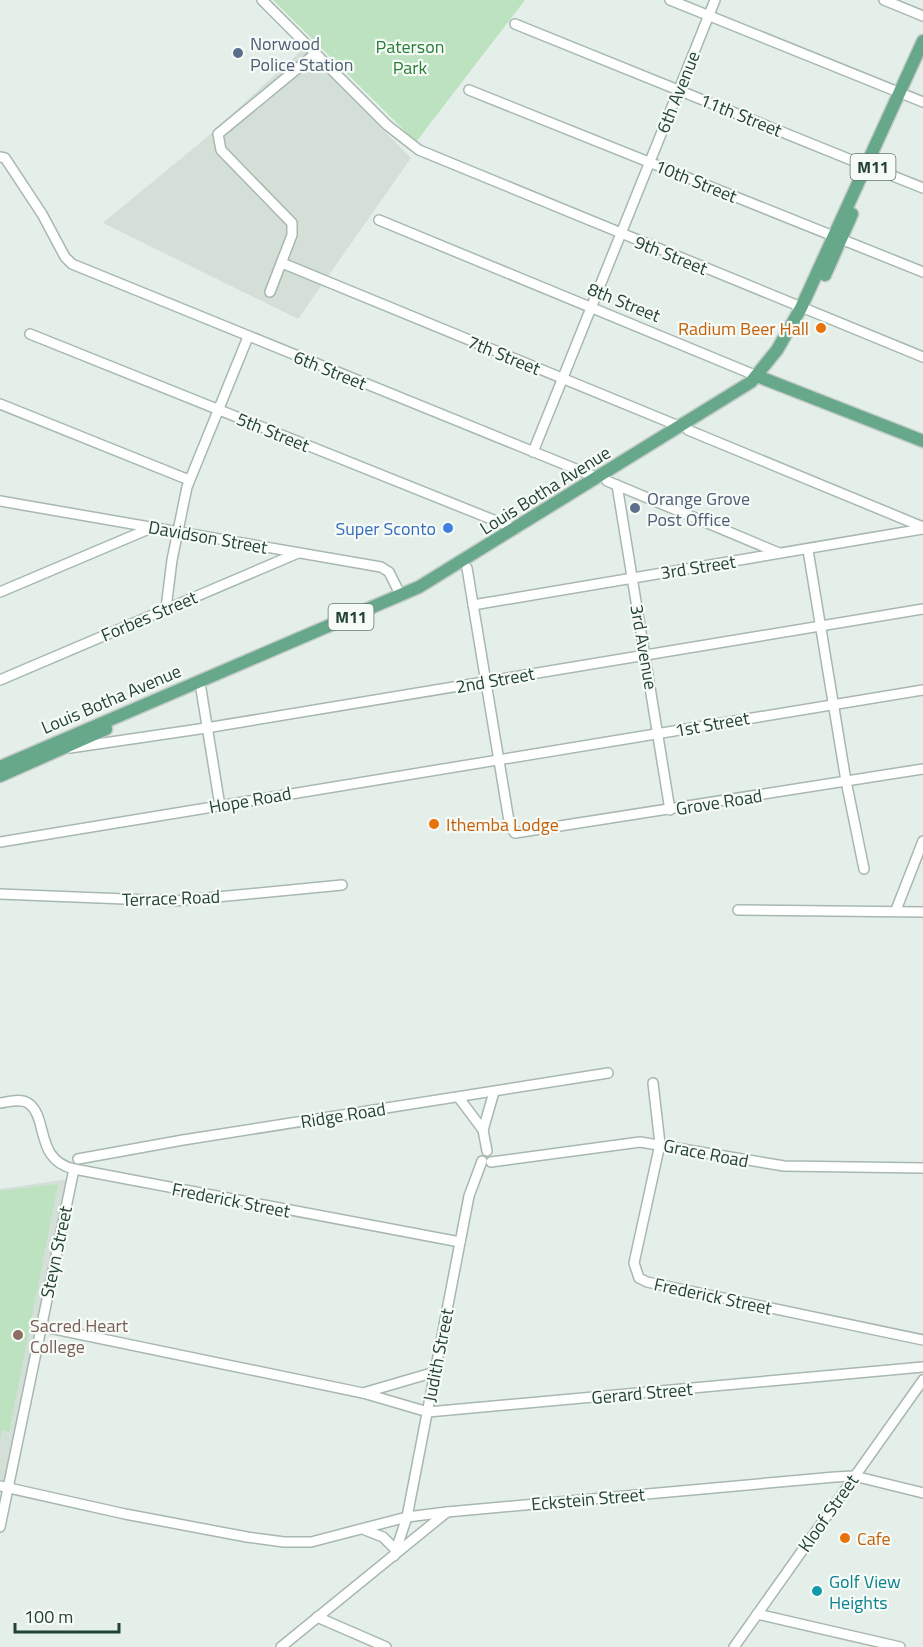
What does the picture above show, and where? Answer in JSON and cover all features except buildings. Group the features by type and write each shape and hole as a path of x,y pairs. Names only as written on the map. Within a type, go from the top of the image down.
{"main road":[{"name":"Louis Botha Avenue","path":"0,776 422,594 607,481 761,377 785,352 903,94 923,41"},
{"name":"Louis Botha Avenue","path":"903,94 923,58"},
{"name":"8th Street","path":"761,377 923,441"},
{"name":"Louis Botha Avenue","path":"0,767 401,596 431,581 516,529 607,481"}],"street":[{"name":"9th Street","path":"262,0 387,125 419,150 923,357"},
{"path":"670,0 923,102"},
{"name":"6th Avenue","path":"533,452 715,0"},
{"path":"884,0 923,16"},
{"name":"11th Street","path":"515,24 923,188"},
{"path":"270,292 292,236 292,223 221,150 218,134 315,54"},
{"name":"10th Street","path":"469,90 923,272"},
{"name":"6th Street","path":"3,158 42,214 65,257 80,269 607,481 781,554"},
{"name":"8th Street","path":"379,220 761,377"},
{"name":"7th Street","path":"282,263 923,528"},
{"name":"5th Street","path":"30,334 516,529"},
{"path":"166,608 177,532 189,480 248,337"},
{"path":"0,404 189,480"},
{"name":"3rd Avenue","path":"607,481 632,578 670,810"},
{"name":"Davidson Street","path":"0,501 384,568 389,572 401,596"},
{"path":"0,510 12,504"},
{"path":"0,592 151,528"},
{"name":"3rd Street","path":"473,605 808,550 923,528"},
{"path":"808,550 846,781 864,869"},
{"name":"Forbes Street","path":"0,680 298,553"},
{"path":"467,568 500,759"},
{"name":"2nd Street","path":"66,748 206,728 923,609"},
{"path":"201,689 220,806"},
{"name":"1st Street","path":"500,759 923,690"},
{"name":"Hope Road","path":"0,842 500,759"},
{"name":"Grove Road","path":"500,759 510,827 515,833 923,769"},
{"path":"896,910 923,841"},
{"name":"Terrace Road","path":"0,894 174,900 342,885"},
{"path":"738,910 923,912"},
{"name":"Ridge Road","path":"78,1159 183,1140 608,1073"},
{"path":"653,1083 660,1144"},
{"path":"483,1130 494,1092"},
{"path":"459,1098 483,1130"},
{"path":"0,1103 21,1101 28,1103 34,1111 47,1148 58,1163 74,1169"},
{"name":"Judith Street","path":"395,1553 407,1517 470,1193 487,1162 482,1154 487,1151 483,1130"},
{"name":"Grace Road","path":"487,1162 521,1160 634,1142 660,1144 784,1166 923,1168"},
{"name":"Frederick Street","path":"660,1144 634,1263 639,1278 669,1287 923,1340"},
{"name":"Frederick Street","path":"74,1169 460,1242"},
{"name":"Steyn Street","path":"0,1527 4,1487 74,1169"},
{"name":"Gerard Street","path":"40,1326 363,1393 428,1412 923,1367"},
{"name":"Gerard Street","path":"363,1393 435,1372"},
{"name":"Kloof Street","path":"734,1647 923,1380"},
{"name":"Eckstein Street","path":"4,1487 198,1522 284,1542 311,1542 407,1517 447,1512 854,1476 923,1493"},
{"path":"281,1647 447,1512"},
{"path":"364,1530 383,1537 395,1553"},
{"path":"757,1614 900,1647"},
{"path":"317,1617 382,1646"}],"shaded area":[{"path":"303,49 411,158 298,319 103,223 207,137"},
{"name":"Sacred Heart College","path":"69,1179 5,1483 0,1482 0,1189"}],"green space":[{"name":"Paterson Park","path":"273,0 525,0 416,142"},
{"name":"Sacred Heart College","path":"58,1184 9,1432 2,1430 0,1440 0,1191"}],"place":[{"name":"Norwood Police Station","path":"238,53"},
{"name":"Radium Beer Hall","path":"821,328"},
{"name":"Orange Grove Post Office","path":"635,508"},
{"name":"Super Sconto","path":"448,528"},
{"name":"Ithemba Lodge","path":"434,824"},
{"name":"Sacred Heart College","path":"18,1335"},
{"name":"Cafe","path":"845,1538"},
{"name":"Golf View Heights","path":"817,1591"}]}
